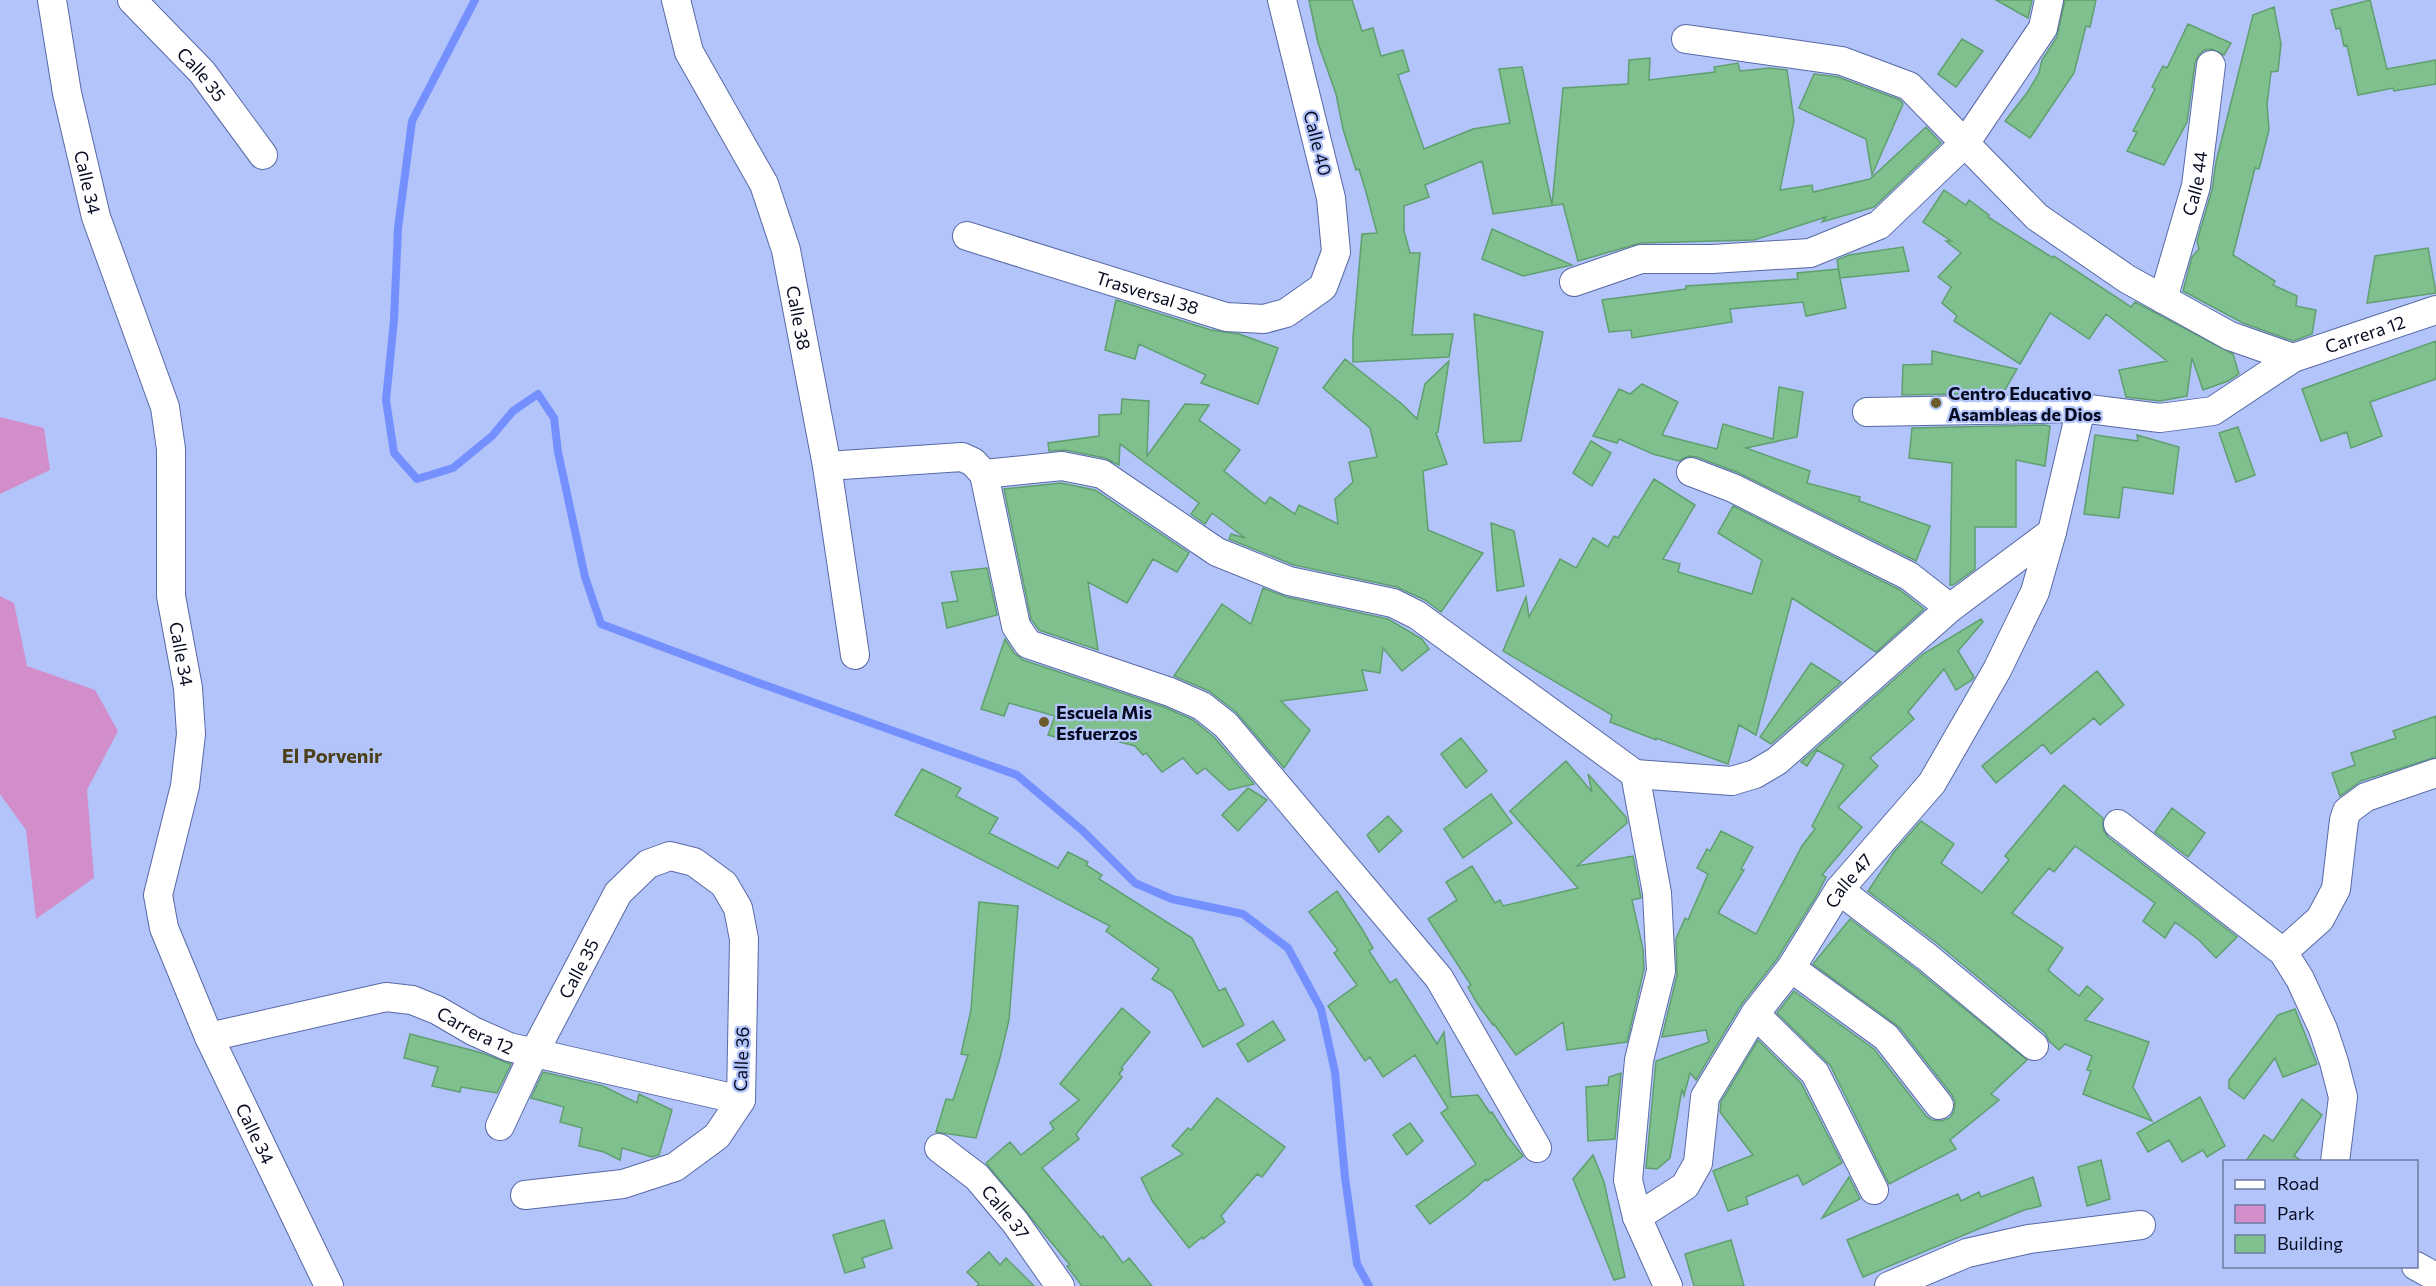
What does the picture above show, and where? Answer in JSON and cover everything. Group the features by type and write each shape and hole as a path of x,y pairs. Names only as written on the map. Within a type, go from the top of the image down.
{"street":[{"name":"Calle 34","path":"52,0 67,93 96,217 165,407 171,449 171,596 188,688 191,734 185,786 158,896 164,928 210,1037 329,1286"},
{"name":"Calle 35","path":"132,0 202,72 263,155"},
{"name":"Calle 38","path":"676,0 689,52 764,184 786,250 827,466 855,655"},
{"name":"Calle 40","path":"1282,0 1331,198 1336,252 1323,287"},
{"path":"1574,282 1641,259 1712,259 1810,253 1879,225 1966,142 2043,27 2049,0"},
{"path":"1686,39 1842,61 1909,86 1966,142 2037,218 2127,279 2230,336 2293,358"},
{"name":"Calle 44","path":"2163,299 2196,186 2211,65"},
{"name":"Trasversal 38","path":"967,236 1226,317 1264,319 1286,313 1323,287"},
{"name":"Carrera 12","path":"1868,412 2081,408 2160,417 2213,411 2293,358 2436,310"},
{"name":"Calle 47","path":"1637,1217 1685,1185 1698,1163 1706,1098 1755,1014 1791,968 1839,890 1932,783 1997,670 2035,592 2052,532 2081,408"},
{"path":"827,466 962,457 973,462 984,474 1016,626 1028,644 1170,692 1202,706 1226,725 1438,978 1537,1148"},
{"path":"984,474 1062,466 1102,474 1217,552 1289,581 1393,603 1409,611 1635,774 1732,781 1755,774 1777,761 1950,608 2052,532"},
{"path":"1691,472 1733,488 1909,576 1950,608"},
{"path":"2283,952 2320,919 2336,889 2347,810 2366,797 2436,773"},
{"path":"1635,774 1657,893 1660,971 1639,1060 1628,1180 1637,1217 1668,1286"},
{"path":"2118,824 2283,952 2300,979 2323,1029 2343,1097 2335,1160"},
{"name":"Calle 35","path":"500,1126 534,1053 618,893 648,864 670,856 694,862"},
{"name":"Calle 36","path":"525,1195 623,1184 675,1167 717,1136 741,1100 744,939 738,908 724,884 694,862"},
{"path":"1839,890 1927,957 2034,1046"},
{"path":"1791,968 1886,1037 1940,1105"},
{"name":"Carrera 12","path":"210,1037 386,997 412,1000 437,1010 473,1031 509,1047 741,1100"},
{"path":"1755,1014 1815,1073 1874,1190"},
{"name":"Calle 37","path":"939,1148 977,1177 1015,1222 1060,1286"},
{"path":"1889,1286 1967,1253 2029,1239 2141,1225"},
{"path":"2418,1267 2436,1277"}],"green space":[{"path":"0,417 44,428 50,470 0,494"},
{"path":"0,596 14,603 27,666 95,690 118,731 87,790 94,878 36,919 26,830 0,794"}],"building":[{"path":"1309,0 1352,0 1362,31 1373,28 1381,56 1403,50 1409,71 1398,75 1424,149 1473,129 1510,123 1499,69 1522,67 1552,205 1563,88 1628,84 1629,60 1650,58 1649,80 1715,72 1714,67 1738,63 1740,71 1770,68 1787,70 1794,121 1780,190 1812,185 1813,192 1870,179 1926,127 1941,143 1874,207 1822,222 1826,217 1754,240 1641,243 1578,261 1563,204 1493,214 1482,161 1425,185 1429,197 1404,206 1404,231 1410,253 1420,253 1412,335 1453,334 1449,357 1353,362 1362,234 1377,233 1359,169 1356,170 1343,129 1336,94 1318,43"},
{"path":"1996,0 2032,0 2028,18"},
{"path":"2065,0 2096,0 2090,27 2086,26 2074,73 2030,138 2005,121 2027,93 2039,73 2042,60 2057,37"},
{"path":"2370,0 2387,69 2436,60 2436,84 2394,91 2393,88 2358,95 2347,45 2344,46 2340,28 2336,29 2331,10"},
{"path":"2274,7 2281,44 2278,71 2271,72 2267,104 2269,130 2259,169 2255,168 2233,255 2275,281 2273,285 2297,296 2296,306 2316,310 2312,334 2293,341 2243,323 2183,291 2192,257 2199,249 2197,241 2212,190 2216,162 2253,15"},
{"path":"2188,24 2231,43 2224,55 2212,49 2204,50 2198,56 2195,63 2187,122 2164,165 2127,151 2137,132 2133,131 2155,89 2152,87 2163,66 2167,68"},
{"path":"1962,39 1983,51 1956,87 1938,74"},
{"path":"1814,74 1838,77 1900,100 1903,104 1872,175 1866,139 1799,108"},
{"path":"1944,190 1966,205 1969,200 1989,215 1988,217 2053,258 2054,256 2131,307 2135,302 2233,354 2239,374 2228,381 2203,390 2192,358 2187,396 2160,401 2126,397 2119,370 2167,361 2106,314 2089,339 2050,313 2020,364 1954,321 1957,316 1942,303 1951,287 1938,277 1961,253 1946,241 1951,241 1923,222"},
{"path":"1492,229 1572,265 1523,276 1482,259"},
{"path":"1903,247 1909,271 1840,278 1837,260 1849,255"},
{"path":"2428,248 2436,293 2367,303 2375,256"},
{"path":"1838,269 1846,308 1806,316 1803,302 1730,309 1732,322 1632,338 1631,330 1609,332 1602,300 1686,289 1686,286 1798,279 1797,273"},
{"path":"1116,300 1211,330 1239,334 1278,348 1258,404 1201,383 1206,375 1139,344 1135,359 1105,350"},
{"path":"1474,314 1543,332 1521,441 1484,443"},
{"path":"2436,341 2436,379 2370,402 2382,436 2351,448 2347,432 2321,441 2302,389"},
{"path":"1932,351 2017,369 2003,393 1902,395 1903,365 1932,364"},
{"path":"1345,359 1402,404 1417,419 1425,384 1449,361 1436,433 1447,464 1423,471 1428,530 1483,553 1441,612 1425,600 1397,587 1294,565 1229,539 1231,534 1245,538 1212,513 1205,524 1191,514 1199,503 1120,444 1119,465 1105,458 1065,450 1049,451 1048,443 1099,436 1099,415 1121,414 1122,399 1149,401 1147,456 1185,404 1209,405 1199,420 1240,450 1224,471 1265,504 1270,497 1295,514 1299,505 1338,524 1335,499 1353,482 1349,462 1377,457 1370,428 1323,388"},
{"path":"1642,384 1678,402 1662,435 1717,449 1723,424 1773,439 1779,387 1803,392 1797,437 1746,448 1810,471 1807,483 1860,497 1859,501 1930,526 1916,561 1739,473 1697,457 1688,456 1679,461 1653,454 1619,439 1617,443 1593,436 1619,389 1630,394"},
{"path":"2050,426 2045,466 2016,460 2016,527 1975,527 1975,569 1950,585 1952,463 1909,458 1912,428"},
{"path":"2238,427 2255,475 2236,482 2219,433"},
{"path":"2095,435 2138,441 2137,435 2179,447 2173,494 2123,487 2119,518 2084,514"},
{"path":"1591,441 1611,453 1592,486 1573,473"},
{"path":"1654,479 1695,505 1663,559 1680,564 1678,572 1752,594 1762,560 1718,533 1733,506 1900,590 1924,609 1876,652 1792,598 1756,735 1739,725 1728,764 1610,722 1612,715 1503,651 1526,597 1529,617 1560,559 1576,568 1593,538 1608,547 1614,536 1618,538"},
{"path":"1061,483 1095,490 1189,553 1177,572 1153,559 1127,603 1088,582 1098,650 1039,630 1031,619 1004,489"},
{"path":"1491,523 1514,531 1524,586 1497,591"},
{"path":"987,568 997,615 947,628 942,603 958,601 951,572"},
{"path":"1263,588 1286,597 1388,619 1422,639 1429,649 1402,671 1383,648 1380,673 1362,670 1367,690 1281,701 1310,730 1284,768 1236,712 1209,691 1174,676 1222,604 1251,624"},
{"path":"1981,619 1983,622 1958,651 1974,677 1956,690 1944,669 1908,712 1914,719 1870,758 1878,766 1838,807 1862,827 1822,875 1826,877 1817,895 1777,959 1741,1005 1696,1080 1690,1073 1684,1096 1682,1089 1670,1158 1657,1169 1646,1168 1656,1061 1709,1042 1706,1030 1662,1037 1677,975 1676,939 1685,918 1688,920 1708,874 1697,868 1707,849 1710,851 1721,831 1753,847 1741,869 1744,870 1718,913 1756,934 1802,846 1815,829 1812,826 1844,765 1817,750 1807,766 1801,762 1923,654"},
{"path":"1005,639 1014,653 1023,660 1164,707 1193,720 1214,737 1254,784 1229,790 1205,768 1197,774 1183,758 1162,772 1146,753 1143,755 1135,746 1074,730 1069,741 1048,735 1055,716 1009,703 1004,716 981,709"},
{"path":"1811,663 1841,682 1771,744 1760,737"},
{"path":"2097,671 2124,705 2100,725 2094,718 2051,754 2043,744 1996,783 1982,766"},
{"path":"2436,716 2436,757 2361,781 2340,796 2332,773 2355,765 2351,753 2396,738 2393,731"},
{"path":"1461,738 1487,771 1466,788 1441,754"},
{"path":"1566,761 1592,792 1588,774 1626,817 1627,823 1577,866 1633,856 1641,898 1632,900 1643,949 1644,969 1627,1042 1567,1050 1563,1022 1516,1055 1477,1003 1468,987 1471,985 1428,919 1457,900 1446,882 1472,866 1495,903 1500,900 1503,906 1578,888 1510,811"},
{"path":"922,769 961,788 956,796 998,818 989,833 1058,868 1068,852 1088,862 1086,865 1102,875 1099,879 1192,938 1219,991 1225,988 1244,1025 1203,1047 1172,991 1152,979 1159,969 1106,931 1110,926 895,815"},
{"path":"2064,785 2103,818 2103,830 2108,837 2237,937 2216,958 2199,940 2175,922 2165,938 2143,921 2155,903 2075,846 2054,872 2049,868 2012,913 2063,948 2048,970 2079,996 2087,986 2103,999 2085,1020 2149,1042 2133,1087 2152,1121 2083,1094 2091,1071 2087,1070 2092,1056 2065,1044 2059,1050 2050,1042 2045,1033 1938,944 1868,891 1894,852 1921,821 1954,844 1941,863 1982,893 2009,860 2005,856"},
{"path":"1248,788 1267,800 1238,831 1222,815"},
{"path":"1491,794 1512,823 1463,858 1444,829"},
{"path":"2172,808 2205,833 2188,857 2155,832"},
{"path":"1388,816 1402,831 1379,852 1367,835"},
{"path":"1337,891 1373,948 1369,951 1390,983 1396,979 1437,1044 1444,1032 1451,1097 1478,1095 1523,1156 1487,1181 1486,1179 1430,1224 1416,1206 1476,1164 1441,1113 1448,1108 1415,1055 1383,1077 1370,1057 1365,1061 1328,1006 1357,985 1334,953 1338,950 1309,912"},
{"path":"979,902 1018,906 1009,1020 976,1138 936,1132 946,1099 953,1100 968,1055 961,1054 971,1010"},
{"path":"1850,919 1917,970 2027,1060 1991,1094 1999,1100 1950,1140 1956,1149 1889,1184 1830,1065 1777,1013 1794,991 1874,1049 1926,1116 1932,1120 1941,1121 1950,1118 1955,1102 1952,1095 1899,1027 1813,964"},
{"path":"1122,1008 1150,1032 1121,1068 1123,1069 1119,1074 1122,1077 1076,1134 1079,1139 1042,1168 1101,1238 1103,1236 1123,1263 1129,1258 1152,1286 1082,1286 1067,1266 1070,1265 986,1163 1010,1142 1021,1155 1054,1129 1050,1123 1079,1100 1060,1084"},
{"path":"2295,1009 2317,1064 2283,1077 2275,1058 2244,1099 2229,1088 2229,1080 2278,1015"},
{"path":"1273,1021 1285,1040 1248,1062 1237,1044"},
{"path":"410,1034 482,1053 511,1064 497,1093 461,1087 460,1092 432,1086 438,1067 404,1058"},
{"path":"1758,1040 1801,1083 1842,1163 1803,1185 1798,1175 1746,1197 1748,1204 1728,1211 1713,1171 1753,1155 1720,1112 1721,1102"},
{"path":"543,1072 603,1086 637,1103 639,1094 672,1110 659,1155 652,1157 622,1148 620,1160 604,1152 579,1146 582,1128 560,1122 564,1107 531,1098"},
{"path":"1621,1073 1615,1139 1588,1141 1586,1087 1608,1085 1609,1077"},
{"path":"2200,1097 2225,1146 2207,1157 2203,1150 2182,1162 2169,1140 2148,1152 2137,1133"},
{"path":"1217,1098 1285,1147 1262,1177 1257,1174 1221,1216 1225,1222 1189,1248 1153,1202 1141,1178 1183,1154 1172,1146 1188,1128 1191,1130"},
{"path":"2302,1099 2322,1115 2294,1156 2300,1160 2247,1160 2264,1135 2273,1141"},
{"path":"1410,1123 1423,1141 1407,1155 1393,1135"},
{"path":"1593,1155 1604,1182 1625,1277 1614,1280 1573,1179"},
{"path":"2101,1160 2110,1199 2087,1206 2078,1167"},
{"path":"1849,1177 1860,1199 1822,1218"},
{"path":"2033,1177 2041,1206 2024,1210 1863,1277 1847,1240 1958,1194 1961,1201 1979,1192 1981,1197"},
{"path":"884,1220 892,1248 862,1258 865,1267 845,1273 833,1235"},
{"path":"1731,1240 1744,1286 1694,1286 1685,1254"},
{"path":"989,1252 1000,1265 1006,1258 1034,1286 977,1286 979,1284 967,1272"}],"waterway":[{"path":"475,0 412,121 398,228 394,320 386,400 394,453 417,479 453,468 492,436 513,411 538,394 554,418 558,452 585,577 601,624 1017,775 1083,831 1135,883 1172,899 1243,914 1288,948 1321,1009 1335,1072 1345,1177 1357,1264 1369,1286"}],"place":[{"name":"Centro Educativo Asambleas de Dios","path":"1936,403"},
{"name":"Escuela Mis Esfuerzos","path":"1044,722"}],"district":[{"name":"El Porvenir","path":"332,755"}]}
